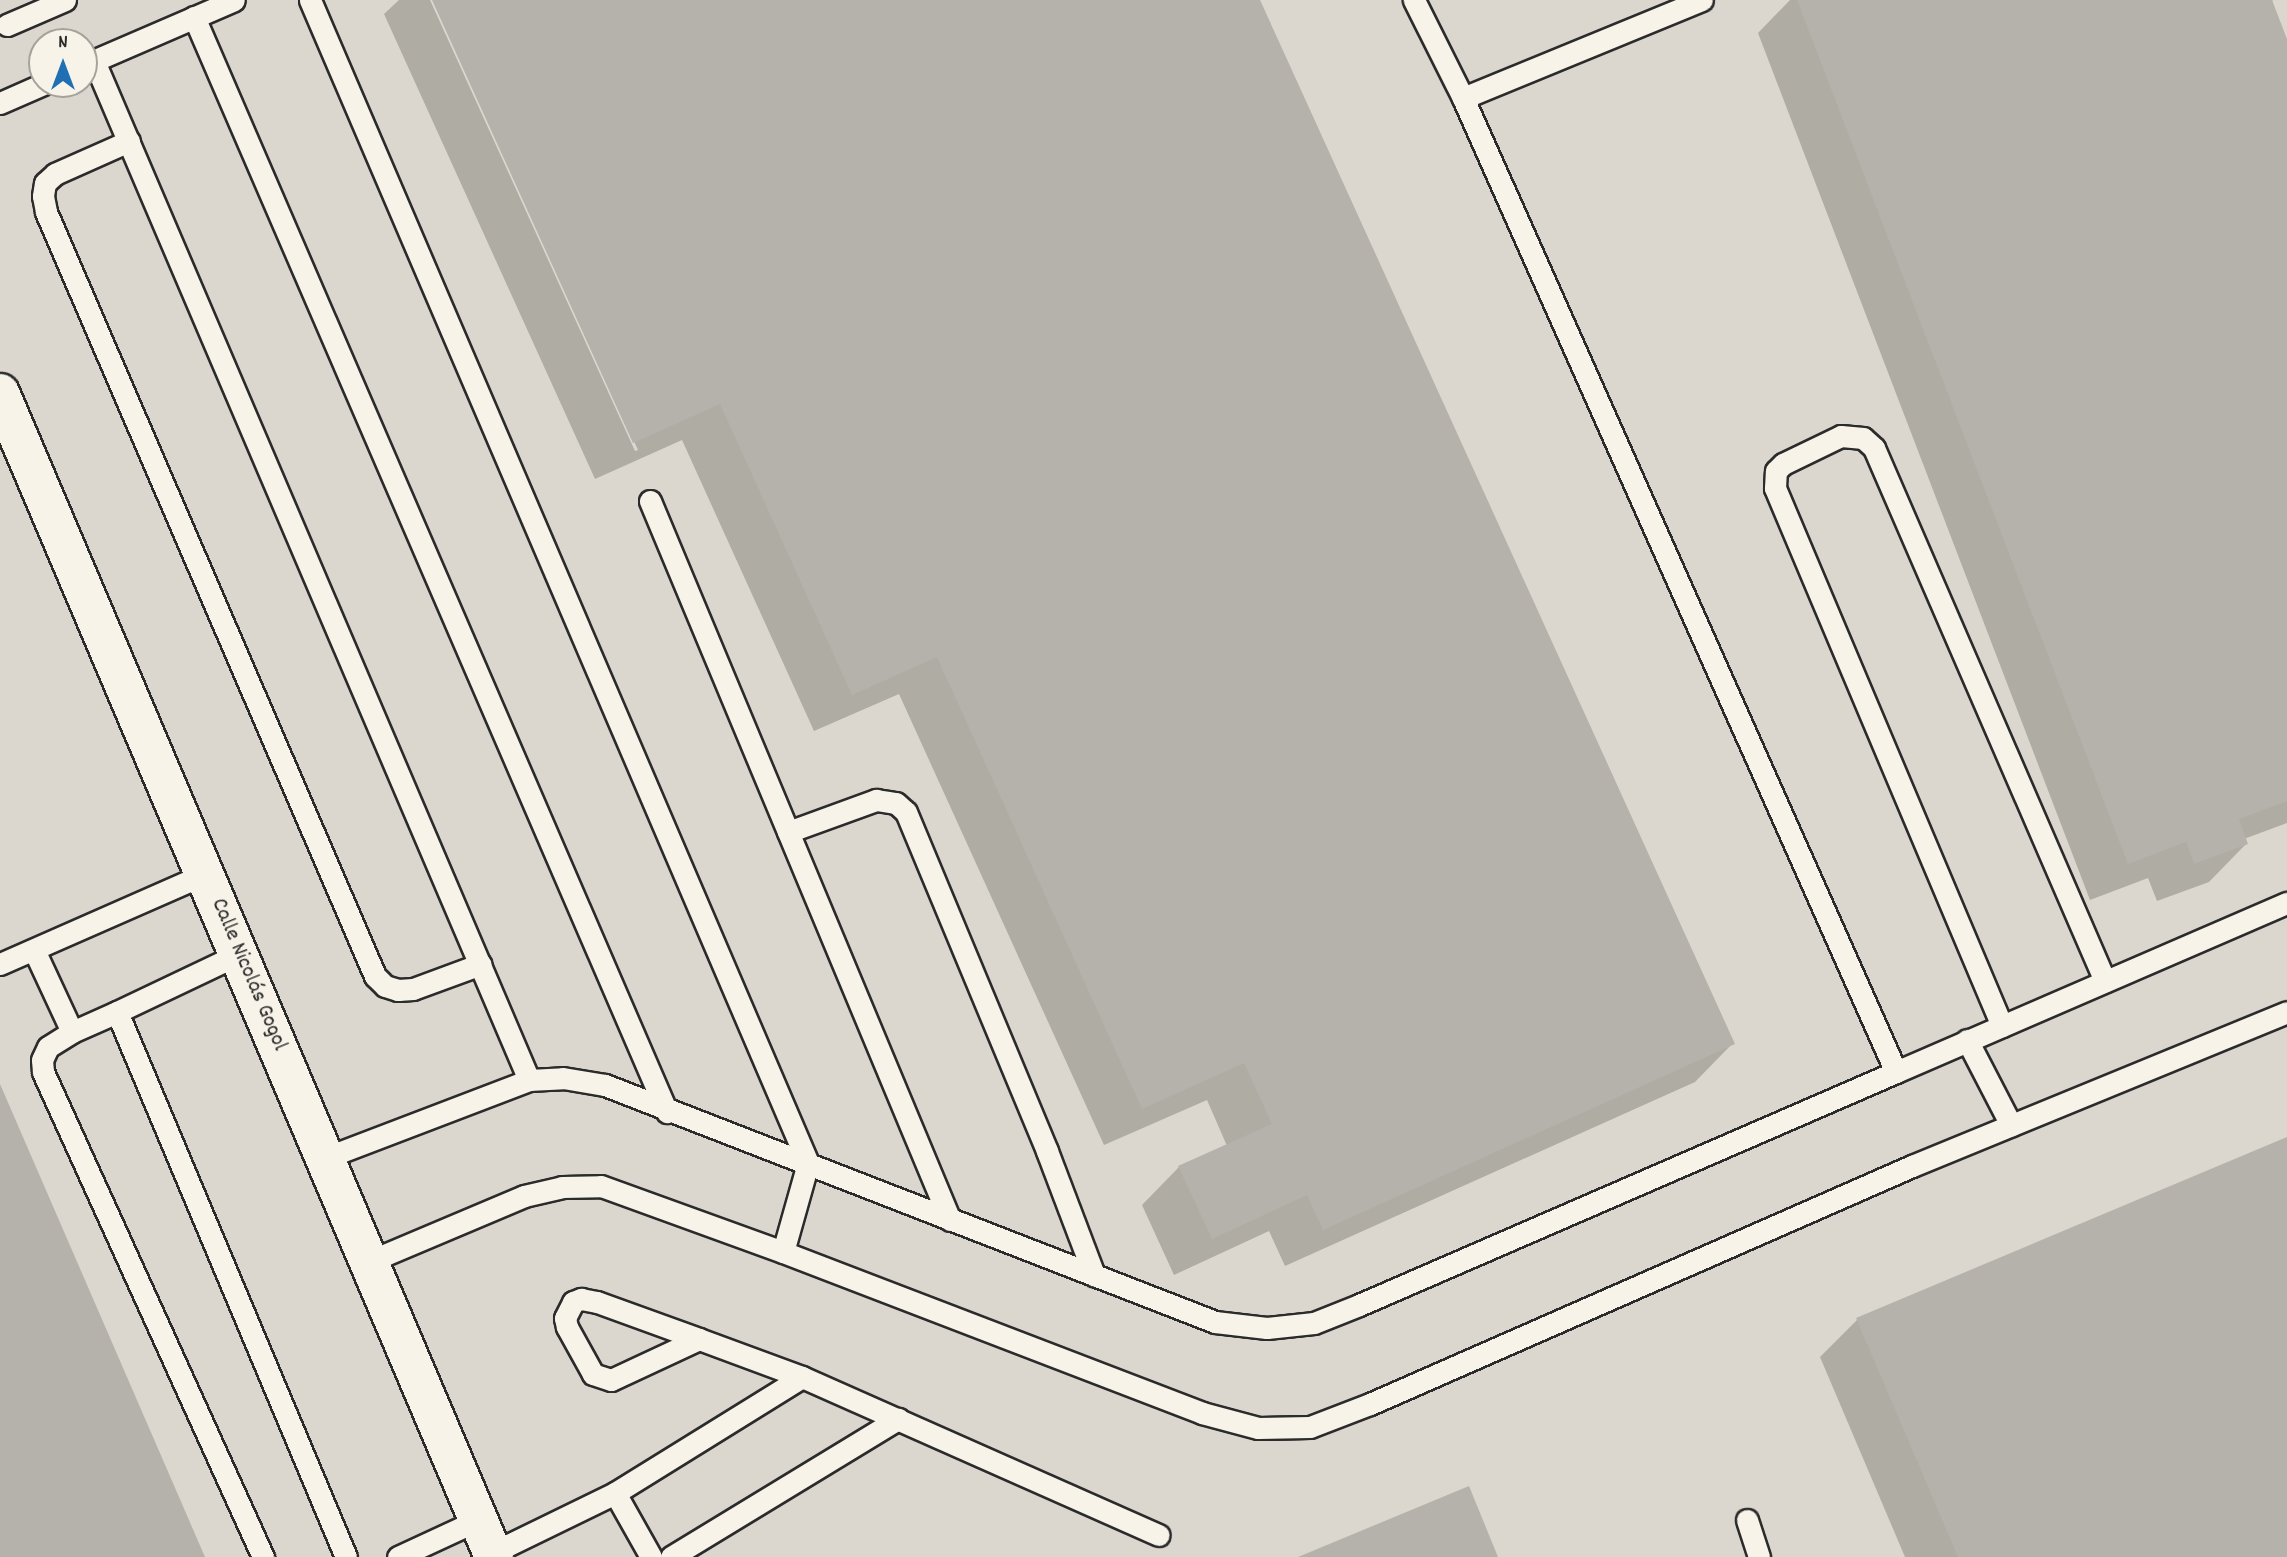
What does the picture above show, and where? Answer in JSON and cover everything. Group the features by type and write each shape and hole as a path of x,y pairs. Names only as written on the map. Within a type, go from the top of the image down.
{"street":[{"name":"Calle Nicolás Gogol","path":"0,393 488,1543"}],"lane":[{"path":"7,25 65,0"},
{"path":"98,59 234,0"},
{"path":"310,0 808,1163 783,1252"},
{"path":"1414,0 1463,98 1896,1072"},
{"path":"1463,98 1695,1"},
{"path":"194,17 667,1112"},
{"path":"98,81 129,141 530,1080"},
{"path":"0,103 28,91"},
{"path":"129,141 55,174 45,183 43,196 57,237 375,976 385,986 398,990 413,989 481,964"},
{"path":"2002,1026 1775,488 1776,471 1783,464 1842,436 1863,438 1874,448 2105,981"},
{"path":"650,501 950,1220"},
{"path":"788,832 876,800 896,803 906,812 1047,1151 1094,1275"},
{"path":"0,964 205,874"},
{"path":"326,1158 530,1080 563,1078 605,1085 667,1112 808,1163 1215,1322 1267,1328 1314,1323 2287,902"},
{"path":"34,950 72,1032"},
{"path":"239,954 72,1032 48,1047 42,1060 43,1072 263,1557"},
{"path":"117,1012 346,1557"},
{"path":"368,1262 524,1196 562,1187 601,1186 783,1252 1202,1413 1258,1428 1310,1427 2011,1125 2287,1012"},
{"path":"1967,1041 2011,1125"},
{"path":"699,1339 611,1380 593,1374 567,1327 565,1318 573,1302 581,1299 597,1302 699,1339 802,1377 1159,1535"},
{"path":"398,1557 488,1543 615,1493 802,1377"},
{"path":"671,1557 898,1419"},
{"path":"615,1493 652,1557"},
{"path":"1747,1520 1759,1557"}],"shaded area":[{"path":"0,0 2287,0 2287,1557 0,1557"}],"building":[{"path":"432,0 1260,0 1735,1044 1323,1230 1307,1195 1212,1239 1178,1166 1272,1124 1244,1063 1142,1109 937,657 852,695 720,404 633,443"},
{"path":"1797,0 2272,0 2287,39 2287,801 2239,819 2248,844 2194,864 2186,842 2128,864"},
{"path":"0,1084 205,1557 0,1557"},
{"path":"2287,1137 2287,1557 1958,1557 1856,1318"},
{"path":"1469,1486 1498,1557 1298,1557"}]}
